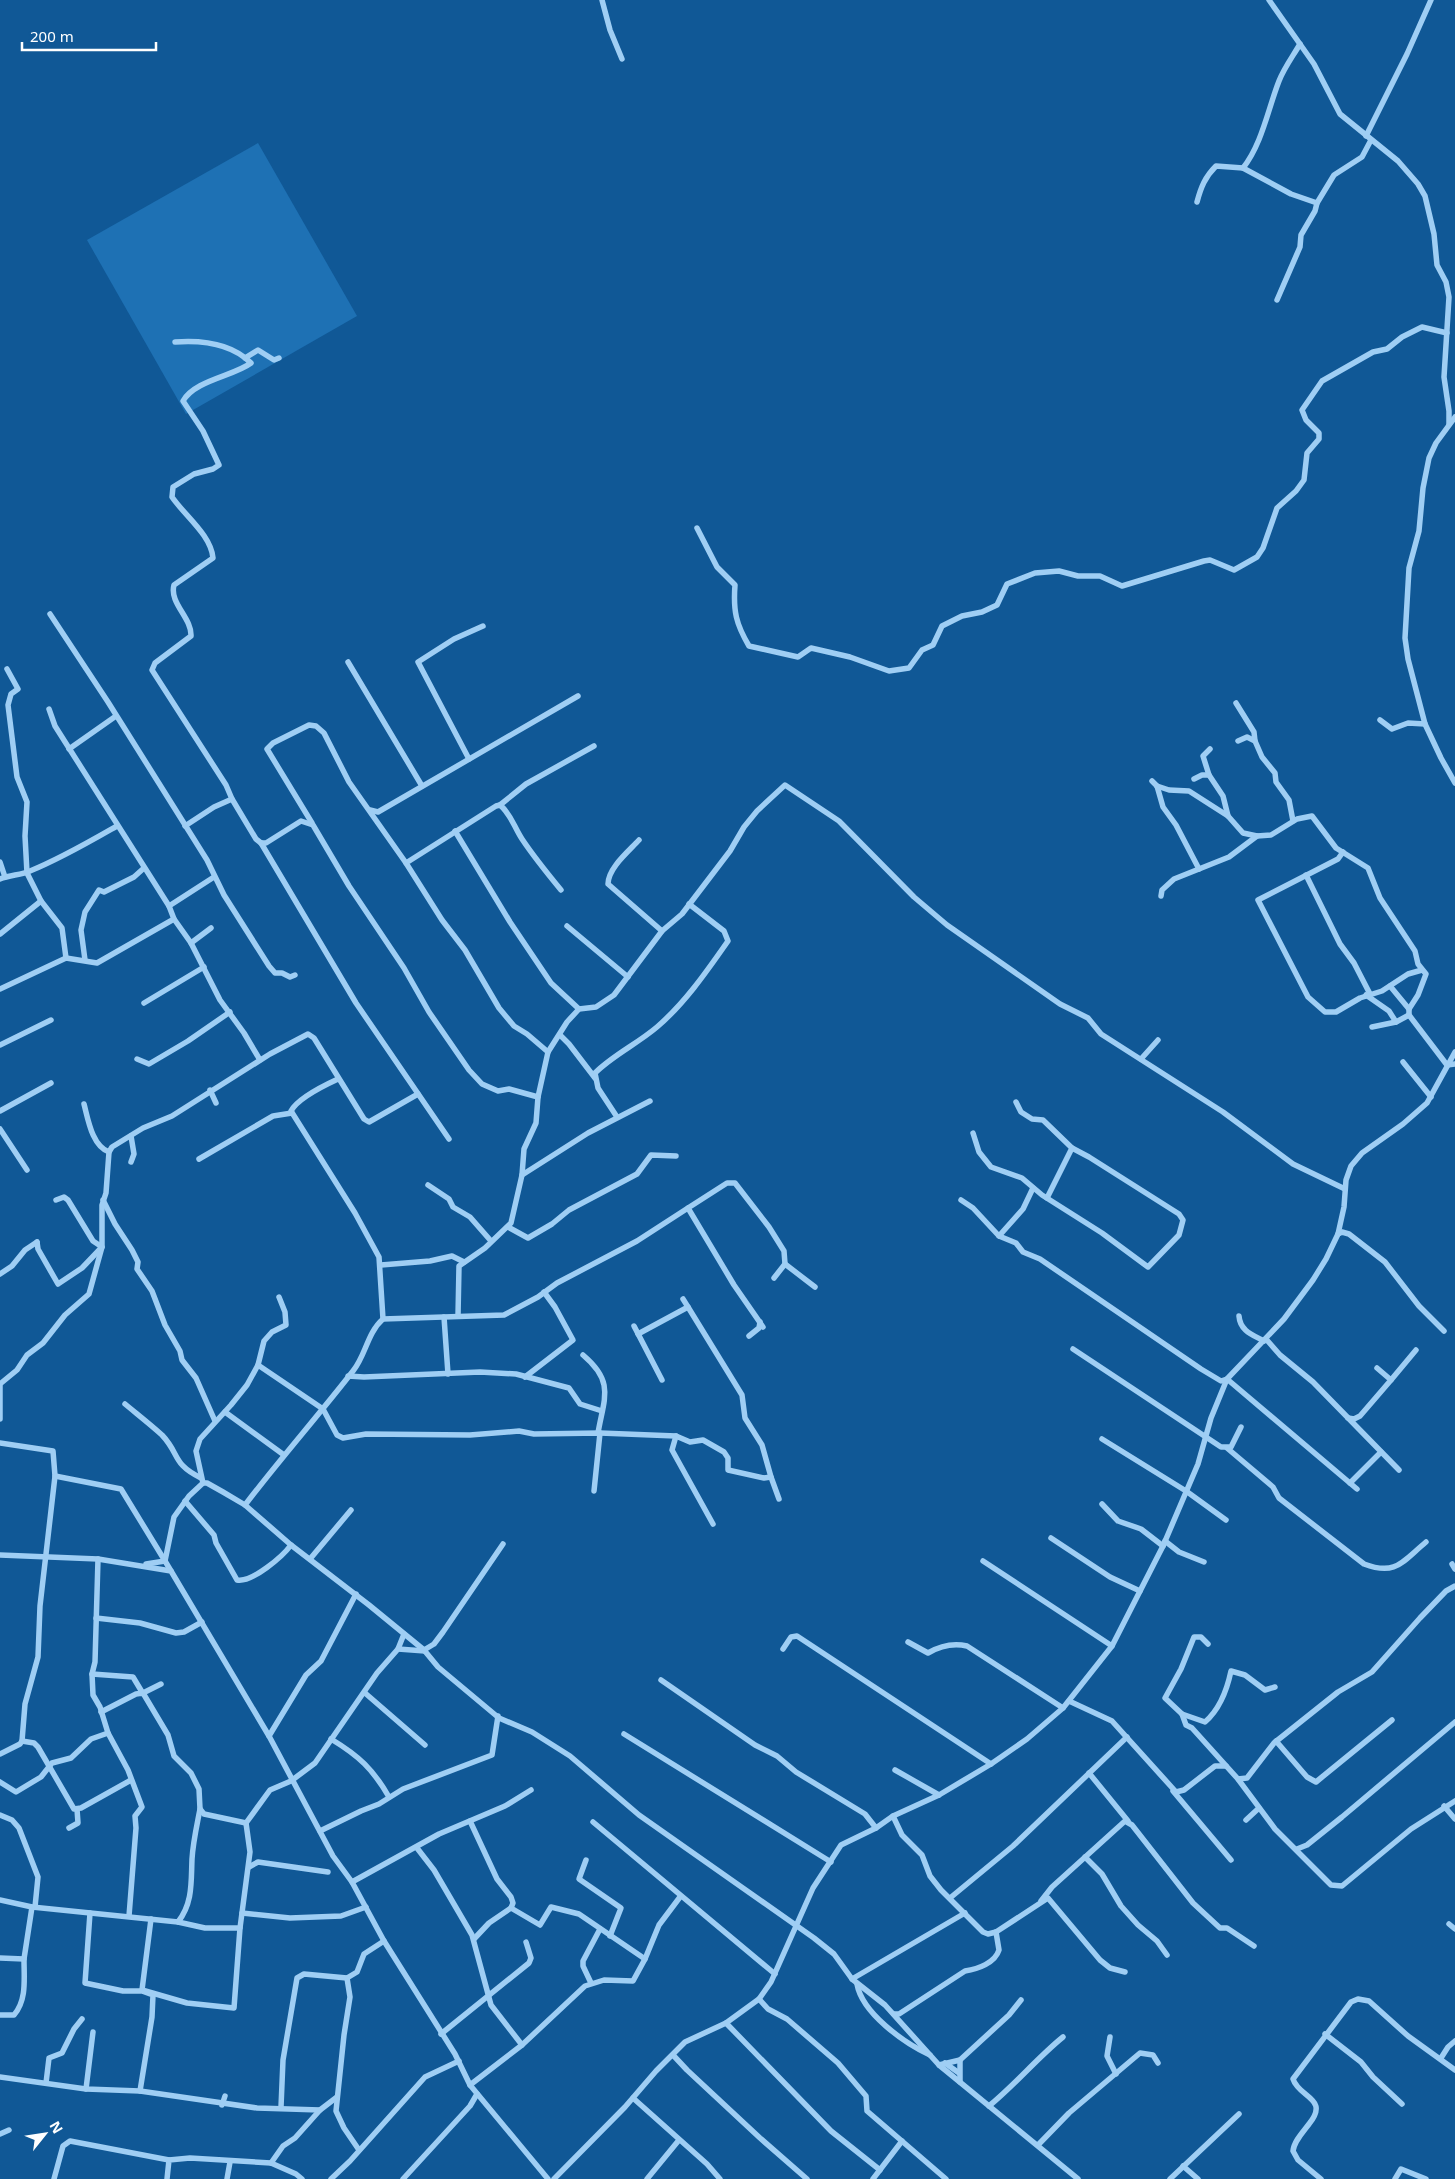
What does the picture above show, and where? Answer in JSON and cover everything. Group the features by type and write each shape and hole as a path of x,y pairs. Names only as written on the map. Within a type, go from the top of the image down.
{"street":[{"path":"602,0 610,30 622,60"},
{"path":"1270,0 1314,64 1340,114 1408,171 1424,196 1434,234 1437,265 1448,288 1444,377 1449,424"},
{"path":"1277,300 1300,248 1301,235 1315,211 1317,203 1334,175 1362,157 1368,138 1431,0"},
{"path":"1243,168 1249,161 1261,134 1280,79 1300,44"},
{"path":"1197,202 1203,182 1216,166 1243,168 1291,194 1317,203"},
{"path":"697,528 717,567 735,585 734,601 737,626 749,646 798,657 811,648 850,657 888,671 909,668 922,650 933,645 942,626 962,616 982,612 997,605 1007,584 1035,573 1059,571 1078,576 1100,576 1118,586 1204,561 1210,560 1234,570 1254,559 1263,548 1277,508 1296,491 1304,480 1308,450 1319,436 1318,430 1306,420 1302,410 1319,384 1373,352 1391,347 1402,337 1422,327 1447,332"},
{"path":"176,342 203,341 233,350 250,361 250,364 218,377 189,395 183,401 203,431 219,465 213,469 194,474 174,487 172,497 196,525 207,543 213,558 174,585 173,594 191,629 191,636 155,663 152,670 226,785 232,799 261,843 356,1004 449,1139"},
{"path":"245,358 258,350 274,360 279,358"},
{"path":"1449,411 1455,416 1436,443 1429,458 1423,488 1419,531 1409,568 1406,650 1425,724 1455,783"},
{"path":"50,614 185,826 214,877 273,971 290,977 295,975"},
{"path":"469,759 418,662 454,639 483,626"},
{"path":"348,662 422,786"},
{"path":"7,669 18,689 11,694 8,705 17,777 27,802 25,836 28,873 42,901 62,928 66,958"},
{"path":"369,810 378,812 410,795 422,786 578,696"},
{"path":"1236,703 1254,732 1255,741 1262,757 1272,769 1276,782 1289,800 1293,821"},
{"path":"49,709 55,726 169,906 174,920 191,943 220,1000 230,1012 260,1060"},
{"path":"70,749 116,716"},
{"path":"1380,720 1392,729 1408,722 1425,724"},
{"path":"538,1097 509,1089 498,1091 482,1084 469,1070 429,1012 404,968 349,886 267,749 273,743 309,725 316,726 324,734 349,782 406,863 442,920 470,958 499,1008 514,1026 527,1034 548,1052"},
{"path":"1238,740 1247,737 1255,741"},
{"path":"406,863 455,831 500,805 526,784 594,746"},
{"path":"1210,749 1202,758 1208,775 1223,796 1228,816"},
{"path":"1194,779 1202,775 1208,775"},
{"path":"1199,869 1176,825 1164,807 1155,783 1169,790 1189,791 1228,816 1244,833 1257,836 1271,835 1293,821 1312,816 1332,844 1368,868 1380,898 1415,951 1418,964 1426,980 1409,1012 1396,1022 1372,1027"},
{"path":"458,1316 457,1271 464,1262 486,1248 491,1241 508,1227 522,1175 524,1149 536,1123 538,1097 548,1052 567,1022 579,1009 596,1007 608,1000 628,977 662,930 682,914 730,851 748,822 785,785 840,821 914,897 947,925 979,946 990,958 1060,1004 1088,1018 1101,1034 1223,1112 1293,1164 1345,1189"},
{"path":"185,826 214,807 232,799"},
{"path":"500,805 509,814 520,836 540,866 562,890"},
{"path":"261,843 272,841 301,821 314,825"},
{"path":"0,862 3,878 28,873 117,826"},
{"path":"455,831 510,922 551,983 579,1009"},
{"path":"1161,896 1162,890 1171,882 1228,857 1257,836"},
{"path":"639,840 614,869 608,878 608,884 662,930"},
{"path":"1343,852 1338,860 1259,898 1258,902 1308,997 1322,1010 1336,1012 1368,994 1382,991 1408,974 1422,970"},
{"path":"85,960 80,930 85,912 99,890 104,892 134,877 144,868"},
{"path":"1306,875 1340,944 1354,963 1368,994 1389,1012 1396,1022"},
{"path":"169,906 214,877"},
{"path":"0,934 14,928 42,901"},
{"path":"594,1078 595,1073 604,1063 641,1039 680,1006 728,941 724,932 689,904"},
{"path":"0,989 66,958 97,963 174,920"},
{"path":"567,926 628,977"},
{"path":"191,943 211,928"},
{"path":"144,1003 204,967"},
{"path":"1390,986 1447,1065"},
{"path":"137,1059 149,1064 188,1041 230,1012"},
{"path":"0,1045 51,1020"},
{"path":"0,1419 0,1385 18,1370 27,1355 43,1343 65,1315 89,1294 102,1247 103,1200 109,1152 117,1143 172,1116 210,1090 260,1060 311,1034 364,1120 370,1122 418,1094"},
{"path":"560,1035 594,1078 598,1088 617,1118"},
{"path":"1141,1059 1158,1040"},
{"path":"1438,1053 1446,1055 1454,1053"},
{"path":"554,2179 685,2042 726,2024 760,1999 775,1974 797,1928 813,1888 845,1842 876,1828 893,1816 939,1795 991,1764 1028,1739 1069,1701 1112,1646 1164,1544 1198,1464 1205,1436 1227,1380 1246,1357 1265,1340 1313,1280 1338,1234 1349,1171 1362,1153 1413,1116 1431,1097 1454,1053"},
{"path":"1402,1062 1431,1097"},
{"path":"1447,1065 1455,1064"},
{"path":"338,1079 295,1105 291,1111 376,1250 381,1265 379,1289 383,1319"},
{"path":"0,1111 51,1083"},
{"path":"210,1090 216,1103"},
{"path":"522,1175 617,1118 650,1101"},
{"path":"973,1133 974,1143 991,1167 1022,1178 1047,1198 1102,1233 1148,1267 1179,1235 1183,1220 1179,1214 1072,1148 1065,1139 1043,1120 1032,1119 1021,1112 1016,1102"},
{"path":"84,1104 95,1138 100,1146 109,1152"},
{"path":"199,1159 272,1116 292,1113"},
{"path":"0,1129 27,1170"},
{"path":"131,1136 134,1154 131,1162"},
{"path":"1047,1198 1072,1148"},
{"path":"508,1227 528,1238 552,1224 569,1210 637,1174 651,1155 676,1156"},
{"path":"245,1505 358,1364 376,1325 383,1319 504,1315 557,1283 637,1241 727,1183 735,1183 784,1251 785,1264 774,1278"},
{"path":"428,1185 449,1199 453,1207 470,1217 491,1241"},
{"path":"999,1236 1023,1209 1033,1188"},
{"path":"56,1200 64,1197 68,1200 92,1241 102,1247"},
{"path":"103,1200 115,1224 132,1250 138,1262 137,1269 152,1291 165,1325 180,1351 182,1360 196,1378 216,1421"},
{"path":"961,1200 973,1208 999,1236 1016,1242 1023,1252 1040,1259 1201,1369 1220,1381 1227,1380 1276,1419 1296,1439 1357,1489"},
{"path":"688,1208 734,1285 762,1325 750,1336"},
{"path":"1338,1234 1342,1232 1349,1234 1385,1262 1419,1306 1444,1331"},
{"path":"0,1274 12,1266 25,1250 37,1242 38,1249 58,1284 82,1268 102,1247"},
{"path":"381,1265 430,1262 452,1256 464,1262"},
{"path":"785,1264 815,1287"},
{"path":"525,1377 573,1340 555,1307 544,1292"},
{"path":"202,1481 196,1446 246,1385 258,1365 264,1341 272,1332 286,1325 285,1312 279,1296"},
{"path":"683,1299 742,1394 745,1418 762,1445 779,1499"},
{"path":"638,1334 688,1307"},
{"path":"1239,1316 1239,1321 1246,1331 1265,1340 1313,1382 1399,1470"},
{"path":"444,1317 448,1374"},
{"path":"634,1326 662,1380"},
{"path":"1073,1349 1205,1436 1227,1448 1273,1487 1279,1498 1364,1564 1376,1569 1394,1569 1426,1542"},
{"path":"1348,1418 1354,1419 1360,1416 1416,1350"},
{"path":"583,1355 596,1367 603,1380 606,1396 599,1433 594,1491"},
{"path":"258,1365 323,1409 337,1435 343,1438 366,1434 470,1435 519,1431 534,1434 599,1433 676,1436 690,1442 704,1440 724,1452 728,1458 728,1470 764,1478 771,1477"},
{"path":"1376,1368 1391,1380"},
{"path":"348,1376 480,1372 525,1377 569,1388 580,1404 602,1411"},
{"path":"125,1404 162,1435 179,1463 202,1481 245,1505 404,1634 424,1651 438,1667 498,1716 532,1732 570,1756 639,1815 834,1954 852,1979 897,2015 933,2057 960,2082 1076,2178"},
{"path":"225,1412 284,1455"},
{"path":"1227,1448 1231,1446 1241,1427"},
{"path":"676,1436 672,1450 713,1524"},
{"path":"1102,1439 1186,1491 1226,1520"},
{"path":"0,1443 53,1451 55,1476 40,1606 38,1657 25,1704 22,1741 20,1744 0,1754"},
{"path":"1350,1483 1381,1452"},
{"path":"55,1476 121,1489 269,1736 291,1781 333,1856 352,1882 384,1941 459,2060 470,2085 548,2179"},
{"path":"165,1561 174,1517 202,1481"},
{"path":"185,1501 214,1535 216,1543 237,1580 248,1578 278,1560 291,1544"},
{"path":"1102,1504 1118,1521 1141,1529 1179,1552 1204,1562"},
{"path":"310,1559 351,1510"},
{"path":"1051,1538 1102,1572 1140,1591"},
{"path":"398,1649 424,1651 434,1644 504,1544"},
{"path":"0,1555 98,1559 142,1564 171,1571"},
{"path":"98,1559 95,1662 92,1674 93,1695 108,1734 132,1780 142,1807 135,1816 136,1828 129,1916"},
{"path":"142,1564 165,1561"},
{"path":"982,1561 1112,1646"},
{"path":"1238,1779 1247,1778 1276,1741 1338,1692 1372,1672 1446,1591 1455,1586"},
{"path":"269,1736 306,1674 321,1661 356,1594"},
{"path":"96,1618 140,1623 176,1633 184,1632 202,1622"},
{"path":"151,1919 142,1990 188,2002 234,2008 240,1928 250,1852 246,1823 270,1790 291,1781 315,1763 377,1673 398,1649 404,1634"},
{"path":"783,1649 791,1637 797,1636 991,1764"},
{"path":"1208,1644 1201,1638 1194,1637 1181,1669 1164,1698 1182,1714 1205,1722 1225,1694 1231,1671 1245,1675 1265,1690 1275,1686"},
{"path":"908,1642 928,1653 941,1646 959,1644 967,1646 1063,1708"},
{"path":"92,1674 133,1677 168,1734 174,1756 190,1773 199,1789 200,1809 192,1858 193,1885 186,1912 178,1922"},
{"path":"661,1680 755,1745 777,1756 796,1772 865,1814 876,1828"},
{"path":"101,1712 161,1684"},
{"path":"365,1693 425,1745"},
{"path":"1069,1701 1112,1721 1150,1761 1231,1860"},
{"path":"1182,1714 1186,1725 1192,1728 1228,1767 1275,1829 1331,1885 1342,1886 1411,1829 1444,1806 1455,1801"},
{"path":"320,1831 361,1810 379,1804 403,1789 492,1755 498,1716"},
{"path":"1276,1741 1307,1777 1316,1782 1392,1720"},
{"path":"1297,1849 1307,1845 1342,1817 1455,1722"},
{"path":"0,1782 11,1791 16,1792 41,1777 49,1766 56,1761 71,1758 91,1739 108,1734"},
{"path":"624,1734 832,1862"},
{"path":"950,1898 1013,1846 1127,1738"},
{"path":"332,1739 359,1757 373,1770 389,1797"},
{"path":"22,1741 34,1743 38,1747 72,1806 77,1809"},
{"path":"1172,1790 1180,1792 1184,1790 1215,1766 1228,1767"},
{"path":"895,1770 939,1795"},
{"path":"1089,1774 1196,1906 1214,1920 1220,1928 1227,1928 1254,1946"},
{"path":"77,1809 132,1780"},
{"path":"352,1882 440,1834 506,1806 531,1790"},
{"path":"1444,1806 1455,1819"},
{"path":"1246,1820 1259,1808"},
{"path":"69,1828 78,1823 77,1809"},
{"path":"200,1809 204,1814 246,1823"},
{"path":"0,1815 12,1820 19,1828 38,1877 24,1960 24,1995 20,2008 14,2015 0,2015"},
{"path":"893,1816 902,1835 922,1855 930,1876 983,1932 988,1934 996,1932 1039,1902 1048,1898 1100,1960 1110,1968 1124,1972"},
{"path":"470,1821 497,1879 511,1897 513,1903 511,1908 489,1923 474,1939"},
{"path":"1039,1902 1052,1887 1123,1821 1128,1821"},
{"path":"593,1822 680,1897 775,1974"},
{"path":"417,1848 434,1870 474,1939 491,2005 522,2045"},
{"path":"250,1852 258,1862"},
{"path":"1085,1857 1105,1878 1121,1906 1157,1942 1167,1955"},
{"path":"586,1860 579,1879 621,1908 610,1936"},
{"path":"248,1867 258,1862 328,1872"},
{"path":"470,2085 522,2045 579,1990 591,1983 604,1980 633,1981 646,1959 659,1925 680,1897"},
{"path":"0,1900 33,1907 129,1916 178,1922 205,1928 240,1928"},
{"path":"511,1908 540,1925 551,1907 558,1907 579,1914 646,1959"},
{"path":"242,1913 290,1918 341,1916 366,1908"},
{"path":"90,1913 84,1983 123,1991 142,1991 153,1995 152,2016 140,2091"},
{"path":"852,1979 965,1913"},
{"path":"1449,1924 1455,1929"},
{"path":"591,1983 583,1966 583,1961 600,1929"},
{"path":"897,2015 965,1971 977,1970 994,1958 999,1950 996,1932"},
{"path":"281,2107 283,2060 297,1978 304,1974 347,1978 358,1972 364,1954 384,1941"},
{"path":"441,2034 531,1960 526,1942"},
{"path":"0,1958 24,1960"},
{"path":"347,1978 350,1997 336,2112 359,2150"},
{"path":"858,1984 859,1996 879,2019 914,2048 933,2057"},
{"path":"760,1999 768,2009 787,2019 838,2063 866,2096 867,2111 946,2179"},
{"path":"1321,2179 1298,2160 1293,2151 1300,2135 1316,2112 1312,2100 1297,2087 1292,2079 1320,2046 1325,2034 1349,2004 1358,1999 1366,2000 1408,2036 1441,2058 1455,2070"},
{"path":"942,2064 960,2060 1009,2015 1021,2000"},
{"path":"46,2083 49,2058 62,2054 74,2029 82,2019"},
{"path":"726,2024 831,2131 880,2170"},
{"path":"86,2089 93,2032"},
{"path":"1325,2034 1361,2062 1373,2077 1402,2104"},
{"path":"989,2106 1008,2091 1048,2049 1063,2037"},
{"path":"1110,2037 1107,2056 1116,2074"},
{"path":"1441,2058 1455,2041"},
{"path":"1038,2145 1069,2114 1142,2052 1153,2055 1158,2063"},
{"path":"673,2055 775,2152 807,2179"},
{"path":"331,2179 425,2076 459,2060"},
{"path":"960,2060 960,2082"},
{"path":"942,2064 959,2073"},
{"path":"0,2077 86,2089 140,2091 222,2105 256,2108 323,2108 336,2112"},
{"path":"403,2179 470,2106 478,2094"},
{"path":"222,2105 225,2096"},
{"path":"271,2163 283,2146 295,2138 323,2108 337,2097"},
{"path":"633,2098 720,2179"},
{"path":"1170,2179 1240,2114"},
{"path":"0,2134 9,2130"},
{"path":"647,2179 679,2140"},
{"path":"54,2179 62,2146 70,2141 169,2160 190,2158 230,2162 271,2163 296,2174 302,2179"},
{"path":"873,2179 902,2141"},
{"path":"167,2179 169,2160"},
{"path":"227,2179 230,2162"},
{"path":"1183,2166 1198,2179"},
{"path":"1395,2179 1401,2169 1426,2179"}],"shaded area":[{"path":"258,143 357,316 186,414 87,240"}]}
